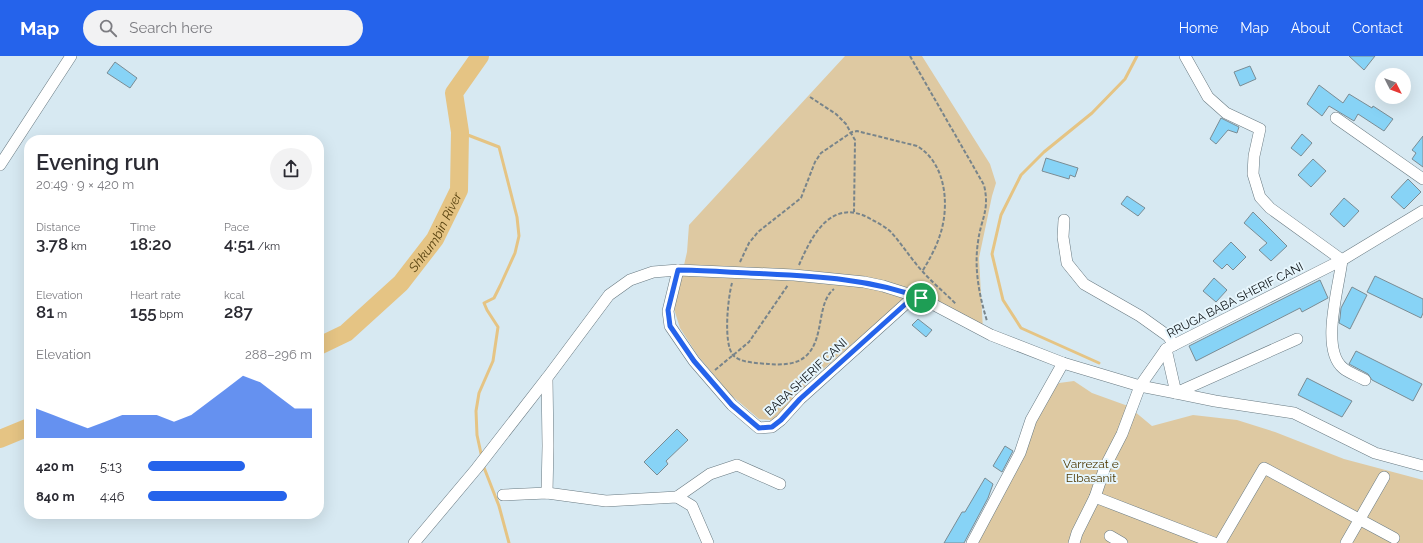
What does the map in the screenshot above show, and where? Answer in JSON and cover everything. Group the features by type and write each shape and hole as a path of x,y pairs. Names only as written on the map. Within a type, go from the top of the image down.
{"street":[{"path":"0,165 72,56"},
{"path":"1185,56 1208,97 1226,113 1260,129 1254,156 1253,174 1260,198 1270,208 1342,260 1331,325 1333,349 1337,361 1344,368 1365,380"},
{"path":"1336,118 1423,180"},
{"name":"RRUGA BABA SHERIF CANI","path":"1074,543 1077,533 1095,497 1105,467 1122,434 1140,386 1170,347 1342,260 1423,211"},
{"path":"1064,220 1063,237 1067,263 1084,284 1140,316 1168,336 1176,393"},
{"path":"414,543 477,468 610,295 630,280 652,272 678,270 794,275 864,282 903,291 921,298 992,335 1063,364 1140,386 1215,401 1294,412 1375,453 1423,466"},
{"name":"BABA SHERIF CANI","path":"678,270 668,310 670,326 694,361 732,405 759,428 772,427 781,420 800,399 910,300 921,298"},
{"path":"1176,393 1297,339"},
{"path":"972,543 1020,453 1030,420 1063,364"},
{"path":"547,378 547,493"},
{"path":"503,495 547,493 606,502 677,497 710,474 737,465 780,484"},
{"path":"1220,543 1264,468 1394,538"},
{"path":"1346,543 1384,477"},
{"path":"677,497 692,506 708,543"},
{"path":"1095,497 1214,543"},
{"path":"1110,536 1122,543"}],"path":[{"path":"910,56 984,185 987,208 978,242 976,267 982,306 992,335"},
{"path":"810,97 836,114 852,132 856,149 853,176 854,212"},
{"path":"837,287 828,296 815,344 807,355 799,361 789,364 751,362 734,356 729,340 728,303 735,273 749,243 758,232 801,198 815,162 821,153 852,132 865,132 917,146 929,154 937,166 944,198 943,221 940,235 922,272"}],"green space":[{"path":"845,56 922,56 990,164 996,183 979,258 983,330 911,293 813,378 782,413 771,420 759,419 731,395 698,356 680,328 674,309 687,252 689,225"},
{"name":"Varrezat e Elbasanit","path":"1074,381 1092,393 1128,406 1152,426 1193,415 1237,420 1275,432 1344,459 1423,480 1423,543 972,543 1041,408 1059,383"}],"building":[{"path":"1349,56 1375,56 1364,70"},
{"path":"115,62 137,78 130,88 107,73"},
{"path":"1250,66 1256,79 1240,86 1234,72"},
{"path":"1319,85 1343,103 1349,94 1372,108 1373,106 1393,119 1384,131 1358,114 1354,121 1329,106 1322,116 1307,104"},
{"path":"1221,118 1239,127 1237,133 1228,130 1216,144 1210,139"},
{"path":"1302,134 1312,143 1301,156 1291,148"},
{"path":"1423,136 1423,167 1412,159 1416,153 1412,150"},
{"path":"1046,158 1078,168 1075,177 1070,175 1069,179 1042,171"},
{"path":"1313,159 1326,171 1311,187 1298,175"},
{"path":"1408,179 1421,192 1404,209 1391,197"},
{"path":"1127,196 1145,208 1138,216 1121,204"},
{"path":"1344,198 1359,211 1344,227 1330,214"},
{"path":"1253,212 1287,246 1271,261 1259,250 1267,243 1244,223"},
{"path":"1231,242 1246,257 1233,270 1227,264 1222,269 1213,261"},
{"path":"1375,276 1423,299 1423,313 1421,318 1367,292"},
{"path":"1214,278 1227,290 1216,302 1203,291"},
{"path":"1320,280 1328,298 1302,312 1300,308 1196,361 1189,346"},
{"path":"1352,287 1367,295 1350,329 1339,323 1341,308"},
{"path":"918,319 932,330 926,337 912,325"},
{"path":"1356,351 1422,384 1413,401 1372,380 1368,374 1349,364"},
{"path":"1307,378 1352,401 1342,417 1298,395"},
{"path":"677,429 688,440 666,461 668,464 657,475 644,462"},
{"path":"1005,446 1013,451 1002,472 993,466"},
{"path":"985,478 993,484 988,498 964,543 944,543 962,512 965,512"}],"waterway":[{"name":"Shkumbin River","path":"324,344 346,333 401,283 435,239 459,190 460,132 454,93 480,56"},
{"path":"1099,363 1021,328 1003,300 992,254 1001,215 1021,175 1044,152 1092,113 1125,79 1137,56"},
{"path":"460,132 499,147 517,217 519,236 515,253 494,298 484,303 498,327 493,361 479,393 476,411 477,435 482,458"},
{"name":"Shkumbin River","path":"0,439 24,429"},
{"path":"483,465 499,506 509,543"}],"route":[{"path":"678,270 794,275 864,282 903,291 921,298 910,300 800,399 781,420 772,427 759,428 732,405 694,361 670,326 668,310 678,270"}]}
